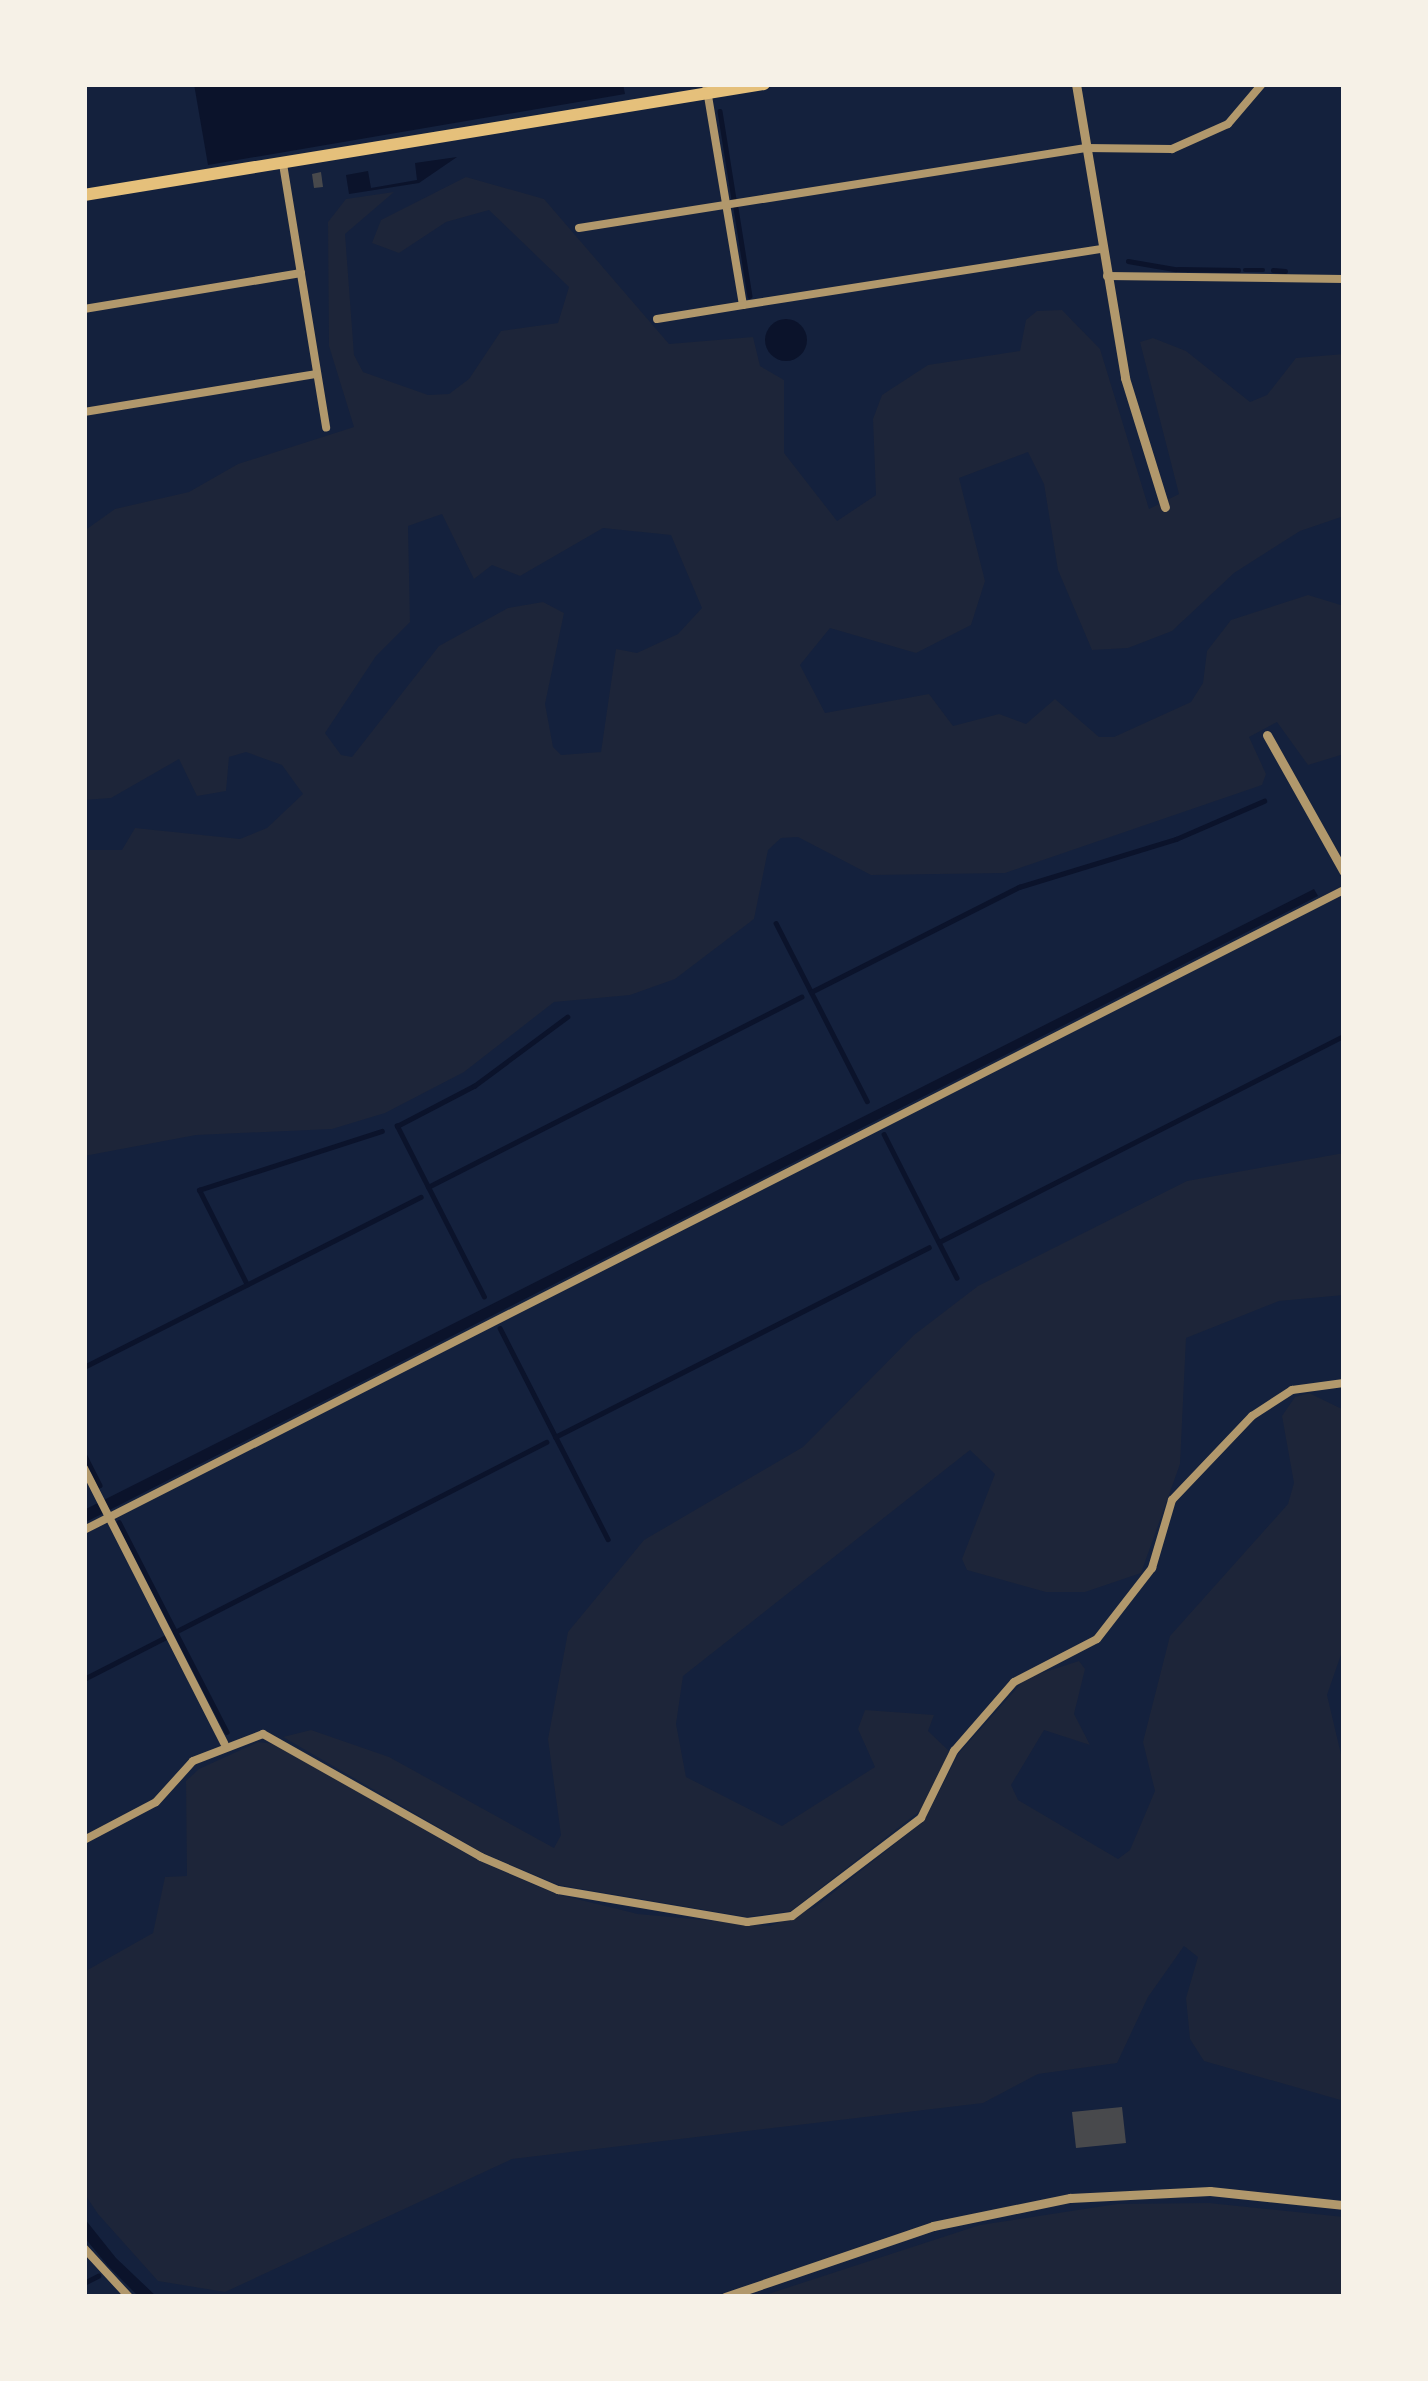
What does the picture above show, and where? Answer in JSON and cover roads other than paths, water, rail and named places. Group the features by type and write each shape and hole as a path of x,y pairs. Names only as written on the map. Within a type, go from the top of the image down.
{"main road":[{"path":"84,195 707,88 764,84"}],"street":[{"path":"1076,84 1133,411 1165,507"},
{"path":"579,228 1086,148 1172,149 1228,124 1262,84"},
{"path":"707,88 743,305"},
{"path":"283,162 326,428"},
{"path":"657,319 1102,249"},
{"path":"84,309 301,273"},
{"path":"1107,276 1344,279"},
{"path":"84,412 317,374"},
{"path":"1267,735 1344,872"},
{"path":"84,1530 1344,890"},
{"path":"84,1840 157,1802 193,1761 224,1743 270,1737 481,1857 557,1889 746,1922 792,1916 928,1810 954,1751 1014,1682 1096,1640 1152,1568 1172,1499 1252,1416 1292,1390 1344,1383"},
{"path":"84,1468 224,1743"},
{"path":"84,1503 99,1498"},
{"path":"725,2297 933,2226 1047,2201 1210,2191 1344,2205"},
{"path":"84,2248 129,2297"}],"waterway":[{"path":"720,111 734,199"},
{"path":"736,208 750,296"},
{"path":"1128,261 1175,269"},
{"path":"1178,269 1238,270"},
{"path":"1245,270 1263,270"},
{"path":"1273,270 1285,271"},
{"path":"811,992 1019,887 1176,839 1264,801"},
{"path":"776,923 867,1101"},
{"path":"428,1187 801,997"},
{"path":"484,1297 397,1126 474,1086 567,1017"},
{"path":"939,1242 1344,1036"},
{"path":"247,1285 199,1190 382,1131"},
{"path":"884,1134 957,1278"},
{"path":"84,1367 421,1197"},
{"path":"555,1437 929,1247"},
{"path":"500,1328 608,1539"},
{"path":"175,1632 546,1442"},
{"path":"84,1454 100,1485"},
{"path":"119,1522 227,1732"},
{"path":"84,1679 164,1638"},
{"path":"84,2283 98,2276"}]}
